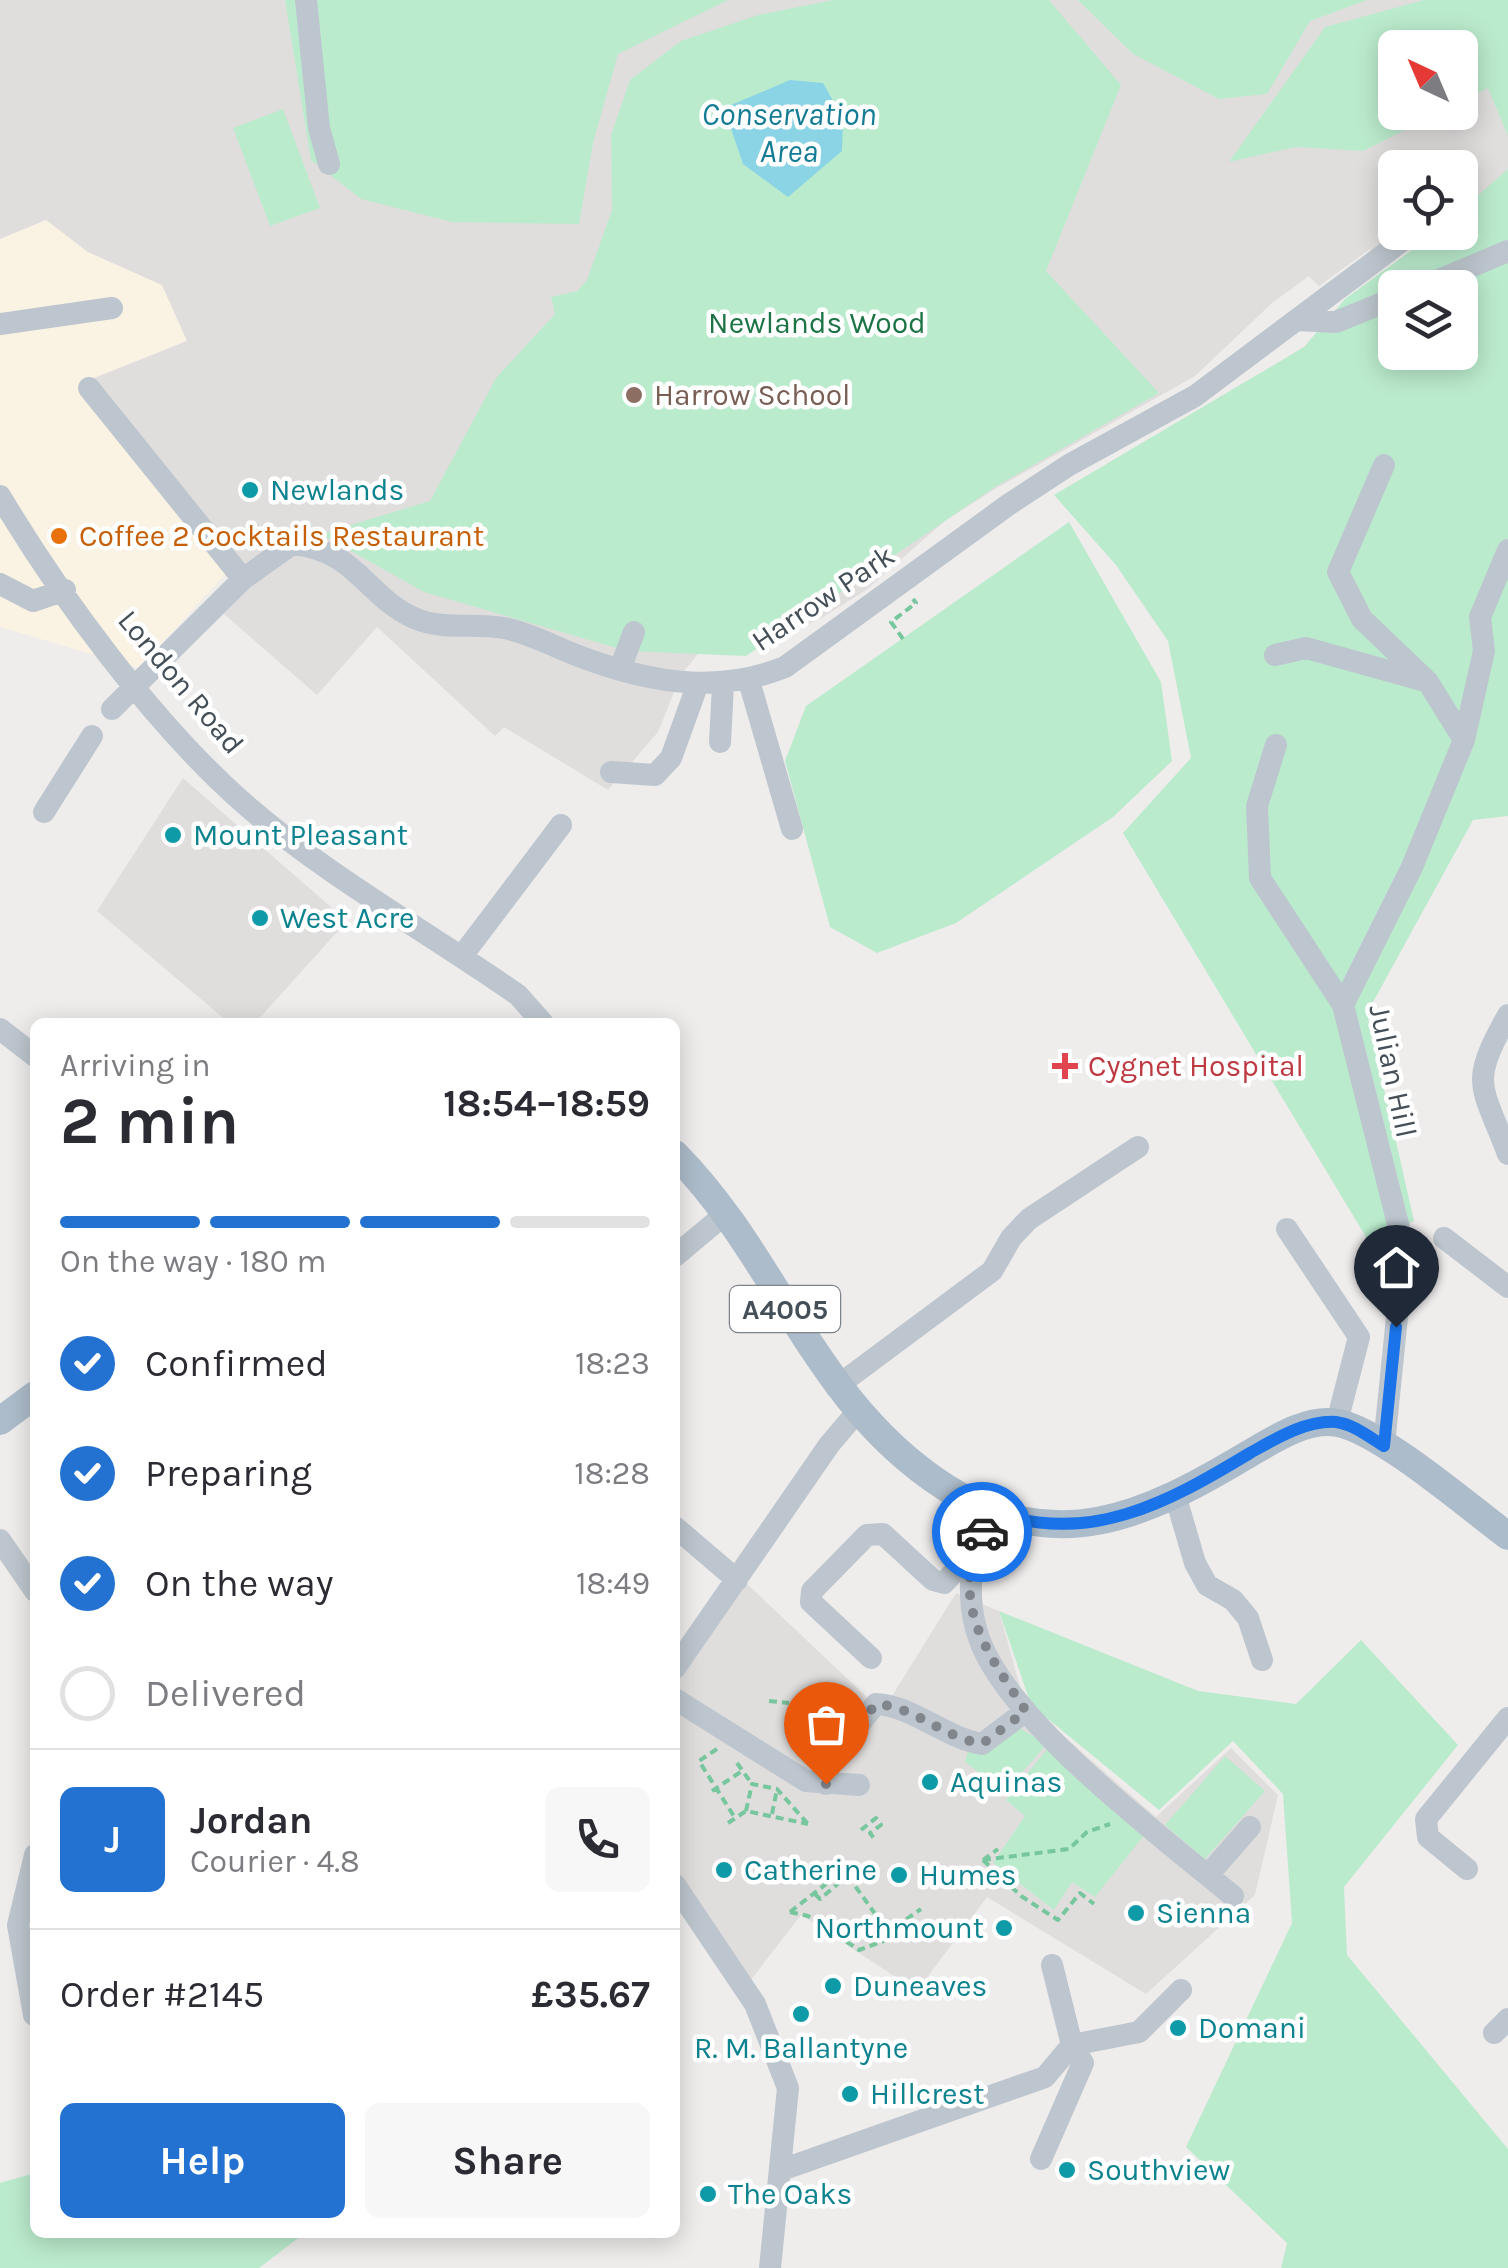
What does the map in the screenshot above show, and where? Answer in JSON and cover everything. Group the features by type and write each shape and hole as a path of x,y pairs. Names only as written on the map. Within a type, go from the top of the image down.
{"main road":[{"name":"A4005","path":"680,1160 724,1215 836,1387 858,1412 897,1451 945,1488 992,1511 1022,1522 1068,1526 1114,1520 1176,1498 1270,1441 1308,1425 1337,1422"},
{"path":"0,1420 30,1399"},
{"path":"1337,1422 1384,1446 1508,1536"}],"street":[{"path":"306,0 319,128 329,164"},
{"name":"Harrow Park","path":"112,710 243,579 292,544 332,552 410,616 441,627 508,629 620,668 697,686 748,682 785,667 1068,465 1195,396 1390,250"},
{"path":"1463,270 1508,251"},
{"path":"1298,320 1336,322 1378,305"},
{"path":"0,324 112,308"},
{"path":"89,388 243,579"},
{"path":"1384,465 1338,572 1362,620 1428,682 1464,740"},
{"name":"London Road","path":"0,496 134,687 187,749 240,800 318,862 518,995 538,1018"},
{"name":"Julian Hill","path":"1384,1446 1404,1248 1342,1005 1412,867 1464,740 1484,651 1480,617 1508,550"},
{"path":"0,584 33,601 65,590"},
{"path":"620,668 634,632"},
{"path":"1274,655 1306,648 1428,682"},
{"path":"748,682 792,828"},
{"path":"720,742 723,685"},
{"path":"610,772 655,776 670,758 697,686"},
{"path":"44,812 92,736"},
{"path":"1276,745 1258,806 1260,878 1342,1005"},
{"path":"462,956 562,824"},
{"path":"1508,1015 1482,1060 1480,1082 1508,1154"},
{"path":"0,1029 30,1052"},
{"path":"836,1387 992,1271 1011,1238 1029,1219 1138,1148"},
{"path":"680,1252 724,1215"},
{"path":"1287,1229 1360,1337 1337,1422"},
{"path":"1444,1238 1508,1287"},
{"path":"680,1661 830,1444 858,1412"},
{"path":"1176,1498 1195,1564 1207,1585 1233,1600 1248,1618 1262,1660"},
{"path":"871,1658 811,1602 812,1591 867,1534 883,1534 933,1580 944,1583 974,1550 992,1511"},
{"path":"680,1532 738,1580"},
{"path":"0,1540 9,1573 30,1588"},
{"path":"974,1550 969,1597 980,1643 1026,1711 1137,1815 1233,1896"},
{"path":"680,1702 792,1774 826,1784 859,1785"},
{"path":"826,1784 830,1759 876,1704 894,1705 954,1739 982,1744 1026,1711"},
{"path":"1467,1869 1428,1836 1426,1819 1508,1718"},
{"path":"1208,1875 1250,1827"},
{"path":"30,1876 18,1925 30,1992"},
{"path":"680,1892 755,2004 788,2088 770,2268"},
{"path":"1041,2159 1083,2062 1072,2045 1052,1965"},
{"path":"782,2170 1044,2077 1072,2045 1139,2032 1181,1990"}],"path":[{"path":"901,583 916,603 891,622 903,638"},
{"path":"769,1701 789,1704"},
{"path":"724,1745 699,1761 735,1818"},
{"path":"714,1789 742,1771"},
{"path":"728,1823 746,1811 808,1824 777,1789 752,1784 746,1811"},
{"path":"772,1816 777,1789"},
{"path":"984,1860 1069,1848 1087,1832 1137,1815"},
{"path":"861,1830 876,1818 881,1825 870,1833 878,1838"},
{"path":"984,1860 998,1850"},
{"path":"815,1894 820,1899 846,1877 836,1860"},
{"path":"984,1860 1021,1896 1058,1920 1080,1893 1094,1904"},
{"path":"884,1941 859,1950 808,1916 790,1912 844,1870 888,1932 921,1909"}],"shaded area":[{"name":"Harrow School","path":"0,0 1508,0 1508,195 1478,211 1478,150 1378,150 1378,250 1407,250 1380,265 1370,249 1319,286 1309,276 1272,303 1195,376 946,520 866,590 818,620 750,649 701,650 681,675 658,732 608,790 504,727 495,736 377,627 317,695 224,614 257,578 237,562 94,378 187,341 162,285 88,252 46,220 0,239"},
{"path":"46,219 88,252 162,285 187,340 148,358 237,562 139,668 0,627 0,239"},
{"path":"183,778 347,921 260,1018 223,1018 97,911"},
{"path":"746,1583 872,1702 892,1696 956,1593 999,1611 1024,1701 1156,1817 1231,1748 1278,1795 1255,1895 1146,1994 987,1897 917,1991 801,1915 747,1985 680,1878 680,1676"}],"green space":[{"path":"285,0 728,0 618,54 593,143 579,224 452,222 361,199 311,160"},
{"name":"Newlands Wood","path":"833,0 1049,0 1121,85 1046,271 1159,393 995,487 746,656 627,651 424,592 321,534 430,501 496,378 555,314 551,297 577,291 587,280 612,210 611,135 630,80 681,41 758,15"},
{"path":"1078,0 1367,0 1310,21 1267,94 1219,99 1133,54"},
{"path":"1424,0 1508,0 1508,136 1488,88 1478,93 1478,30 1378,30 1378,130 1405,130 1363,151 1296,147 1229,162 1325,27"},
{"path":"283,109 320,208 270,226 233,128"},
{"path":"1508,169 1508,816 1473,820 1367,1013 1414,1221 1369,1242 1123,833 1191,758 1168,641 1116,565 1054,495 1304,347 1345,299 1378,275 1378,370 1478,370 1478,270 1385,270 1412,250 1478,250 1478,195"},
{"path":"1069,522 1161,682 1172,761 1113,817 956,923 877,953 830,927 785,761 806,706"},
{"path":"999,1611 1198,1691 1296,1704 1361,1640 1458,1745 1344,1887 1347,1955 1508,2149 1508,2268 1281,2268 1287,2243 1186,2147 1292,1923 1283,1794 1233,1741 1159,1810 1031,1705"},
{"path":"1009,1722 1047,1744 1005,1792 965,1762 968,1751"},
{"path":"1052,1743 1146,1833 1095,1897 1072,1882 1054,1910 993,1863 1025,1816 1006,1800"},
{"path":"1225,1756 1265,1791 1205,1859 1165,1825"},
{"path":"30,2174 30,2238 298,2238 259,2268 0,2268 0,2183"}],"water":[{"name":"Conservation Area","path":"790,80 823,83 843,118 842,151 788,197 743,164 724,108"}],"way so far":[{"path":"826,1784 830,1759 876,1704 894,1705 954,1739 982,1744 1026,1711 980,1643 969,1597 974,1550 982,1532"}],"place":[{"name":"Harrow School","path":"634,395"},
{"name":"Newlands","path":"250,490"},
{"name":"Coffee 2 Cocktails Restaurant","path":"59,536"},
{"name":"Mount Pleasant","path":"173,835"},
{"name":"West Acre","path":"260,918"},
{"name":"Cygnet Hospital","path":"1065,1066"},
{"name":"Aquinas","path":"930,1782"},
{"name":"Catherine","path":"724,1870"},
{"name":"Humes","path":"899,1875"},
{"name":"Sienna","path":"1136,1913"},
{"name":"Northmount","path":"1004,1928"},
{"name":"Duneaves","path":"833,1986"},
{"name":"R. M. Ballantyne","path":"801,2014"},
{"name":"Domani","path":"1178,2028"},
{"name":"Hillcrest","path":"850,2094"},
{"name":"Southview","path":"1067,2170"},
{"name":"The Oaks","path":"708,2194"}],"route":[{"path":"982,1532 992,1511 1022,1522 1068,1526 1114,1520 1176,1498 1270,1441 1308,1425 1337,1422 1384,1446 1396,1327"}]}
